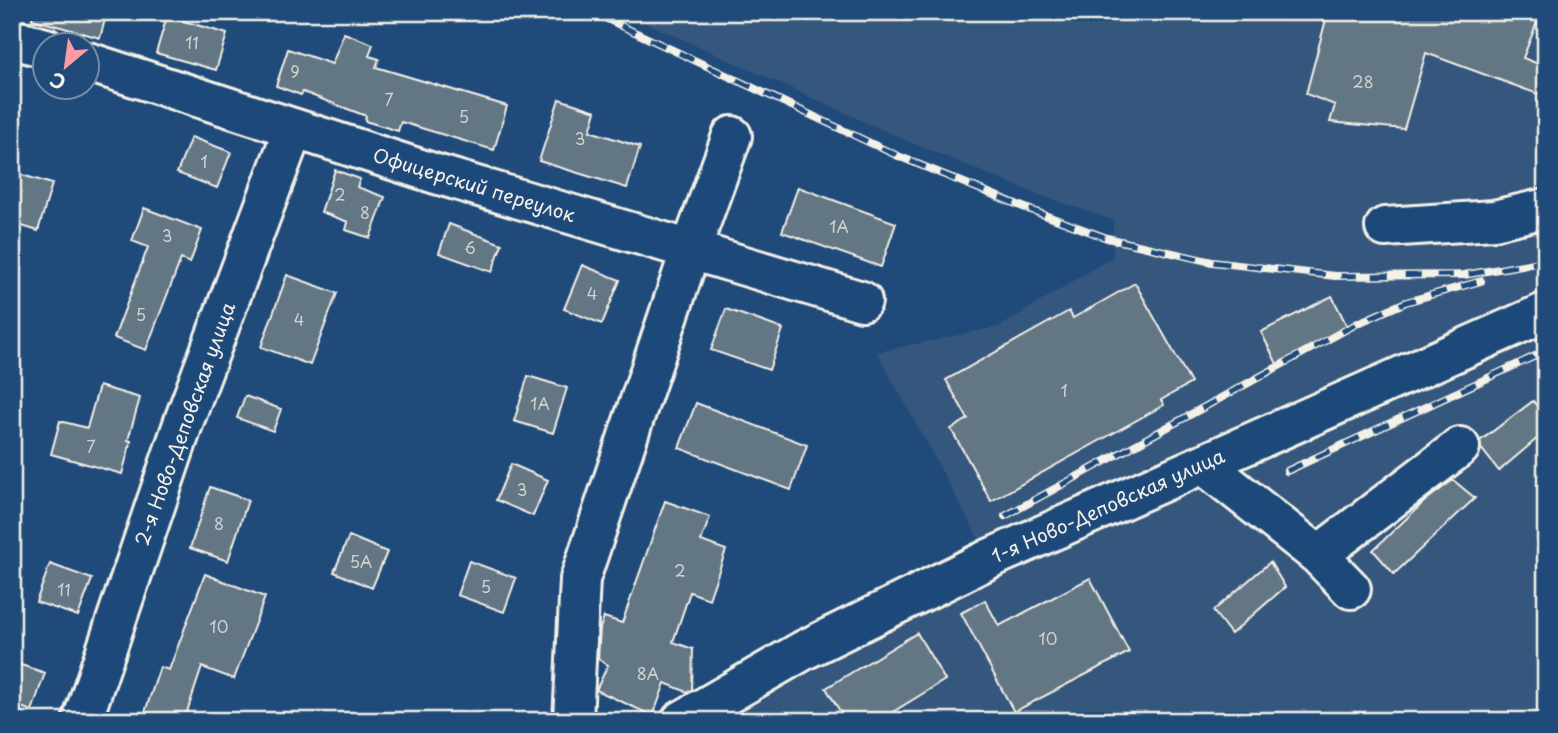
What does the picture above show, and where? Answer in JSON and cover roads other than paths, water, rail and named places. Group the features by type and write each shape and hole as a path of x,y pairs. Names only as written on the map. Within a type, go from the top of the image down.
{"street":[{"path":"12,38 32,44"},
{"name":"Офицерский переулок","path":"102,67 293,130 862,302"},
{"name":"2-я Ново-Деповская улица","path":"82,721 185,418 293,130"},
{"path":"573,721 580,579 691,249 732,136"},
{"path":"1385,227 1494,220 1546,208"},
{"name":"1-я Ново-Деповская улица","path":"681,721 804,650 993,557 1546,312"},
{"path":"1318,555 1460,447"},
{"path":"1203,464 1318,555 1351,589"}],"railway":[{"path":"592,12 898,156 1107,238 1212,262 1335,276 1464,275 1546,261"},
{"path":"1005,516 1358,323 1406,302 1481,281"},
{"path":"1287,471 1546,351"}]}
